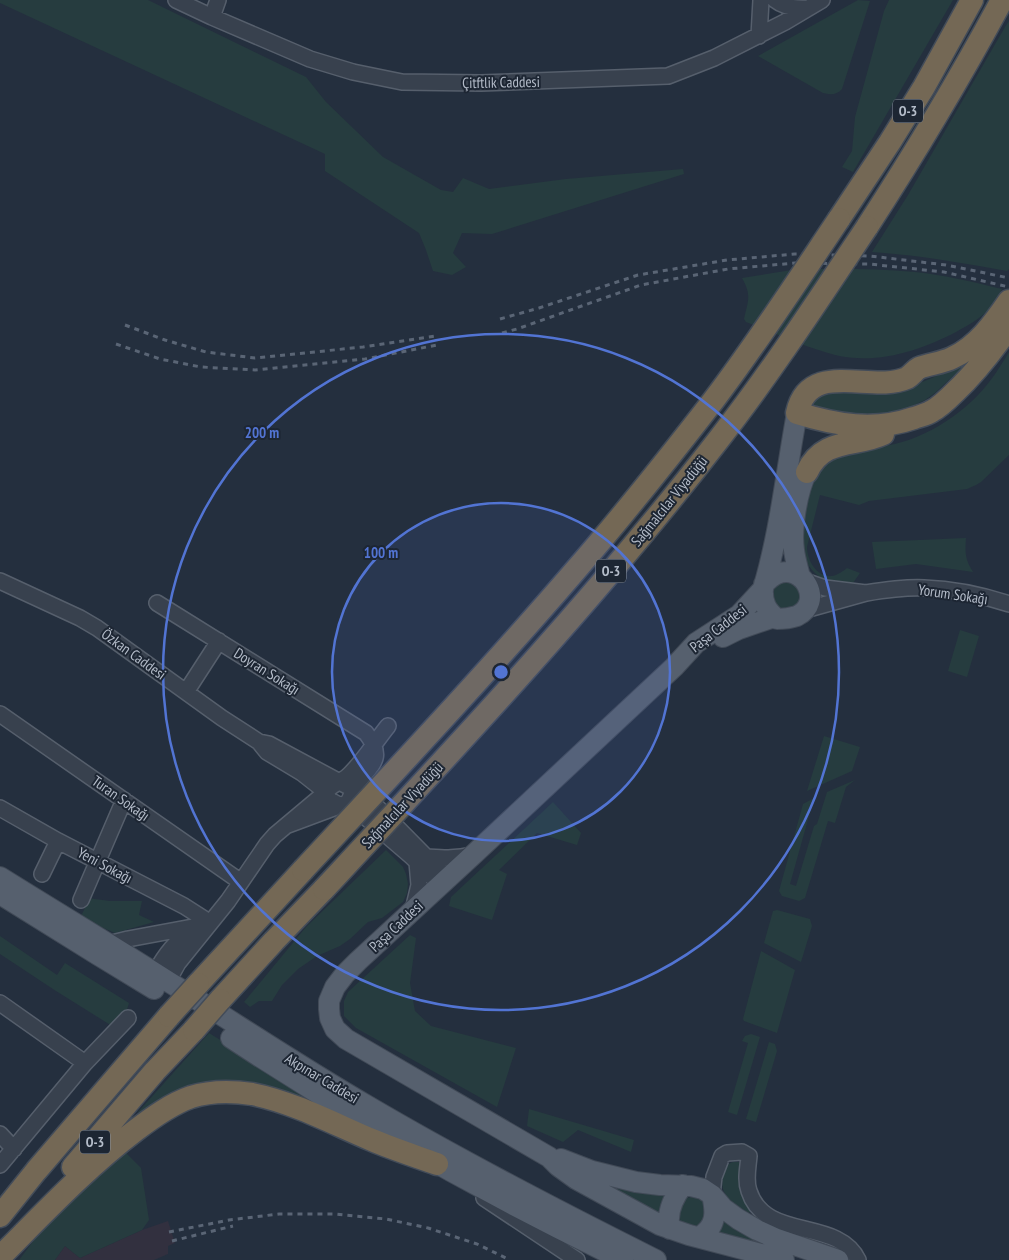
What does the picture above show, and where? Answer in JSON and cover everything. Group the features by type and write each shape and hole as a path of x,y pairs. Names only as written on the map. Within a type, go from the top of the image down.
{"highway":[{"name":"Sağmalcılar Viyadüğü","path":"0,1216 36,1171 169,1016 509,646 575,571 668,458 773,318 839,219 924,87 972,0"},
{"name":"Sağmalcılar Viyadüğü","path":"0,1258 154,1071 490,710 642,535 726,430 798,330 867,227 927,132 1002,0"},
{"path":"1009,301 988,329 971,346 953,358 918,369 908,377 892,382 840,381 814,386 805,393 797,413 824,421 858,426 874,426 898,423 931,412 947,400 974,373 1009,327"},
{"path":"807,472 815,460 827,450 846,443 876,437 889,431 898,423"},
{"path":"0,1258 103,1156 152,1118 176,1103 191,1097 231,1092 271,1099 314,1115 375,1142 437,1164"}],"main road":[{"path":"797,413 788,473 764,587 764,604 774,617 778,619 797,616 809,602 810,589 803,579 794,554 793,532 797,506 807,472"},
{"path":"764,587 774,575 779,573 795,574 803,579"},
{"name":"Paşa Caddesi","path":"670,1229 576,1179 549,1157 346,1039 335,1029 330,1018 330,1001 334,987 358,961 674,667 696,643 739,615 764,587"},
{"name":"Paşa Caddesi","path":"674,667 732,632 774,617"},
{"name":"Akpınar Caddesi","path":"0,877 108,944 226,1034 295,1080 362,1121 488,1192 656,1260"},
{"name":"Akpınar Caddesi","path":"0,894 98,955 158,981 278,1051 577,1229 623,1260"},
{"name":"Paşa Caddesi","path":"549,1157 559,1158 611,1177 660,1185 683,1185"},
{"path":"784,1260 670,1229 669,1215 675,1195 683,1185 703,1189 712,1195 723,1208 757,1230 777,1239 850,1257"},
{"path":"700,1237 706,1233 715,1216 712,1195"}],"street":[{"name":"Çitftlik Caddesi","path":"176,0 310,59 353,72 402,82 481,83 668,76 714,58 815,4"},
{"path":"212,17 218,0"},
{"path":"758,36 761,0"},
{"path":"775,0 791,8 800,9 815,4"},
{"name":"Yorum Sokağı","path":"803,579 825,588 866,592"},
{"name":"Özkan Caddesi","path":"0,581 84,620 97,628 222,718 259,742 267,752 302,773 321,788 330,800 363,815 422,859"},
{"name":"Yorum Sokağı","path":"804,610 866,592 906,588 959,591 1009,604"},
{"name":"Doyran Sokağı","path":"158,602 366,732 374,743"},
{"path":"186,692 219,641"},
{"name":"Turan Sokağı","path":"0,714 241,882"},
{"path":"158,981 178,963 204,924 241,882 267,844 331,786 346,786 372,763 376,756 374,743 388,726"},
{"name":"Özkan Caddesi","path":"259,742 270,744 346,786 376,806 422,859"},
{"path":"288,825 347,803 350,800 346,786"},
{"path":"81,900 124,800"},
{"name":"Yeni Sokağı","path":"0,808 184,906 204,924"},
{"path":"42,874 58,840"},
{"path":"422,859 449,859 474,854"},
{"path":"422,859 444,881"},
{"path":"413,910 419,886 422,859"},
{"path":"108,944 204,924"},
{"path":"0,1003 85,1063"},
{"path":"0,1165 85,1063 128,1018"},
{"path":"0,1134 14,1149"},
{"path":"712,1195 714,1177 722,1156 727,1153 742,1152 749,1156 747,1179 749,1191 760,1211 768,1217 789,1225 840,1240 850,1248 850,1257"},
{"path":"437,1164 577,1260"}],"shaded area":[{"path":"168,1221 175,1243 168,1246 168,1254 154,1260 55,1260 65,1246 80,1258 142,1230"}],"green space":[{"path":"0,0 148,0 306,77 326,102 383,157 441,190 453,192 463,178 489,189 566,179 683,169 684,174 492,234 462,233 453,253 466,267 452,275 433,271 419,233 325,171 325,154 0,3"},
{"path":"858,0 870,1 842,89 838,92 831,94 823,93 758,56"},
{"path":"889,0 953,0 853,172 842,167 852,151 855,117 884,11"},
{"path":"1009,21 1009,269 1007,271 923,257 872,252 908,195"},
{"path":"798,269 871,269 915,272 1002,289 992,305 978,319 942,339 897,354 882,357 850,358 823,352 801,344 746,322 744,319 748,294 742,278"},
{"path":"982,349 935,393 902,411 869,418 810,408 814,394 913,385 923,382 957,365"},
{"path":"1009,352 1009,455 981,482 967,489 869,501 859,505 820,495 807,547 811,562 817,571 827,576 836,575 847,568 860,573 853,583 849,585 827,582 812,570 807,563 802,547 803,521 813,478 818,469 848,450 902,442 937,427 959,412 978,395 991,380"},
{"path":"966,538 966,556 973,572 916,564 876,569 872,542"},
{"path":"782,582 797,584 803,598 790,612 776,607 773,593 775,588"},
{"path":"960,630 979,636 967,677 948,671"},
{"path":"824,736 860,747 852,771 807,791"},
{"path":"855,780 846,787 835,823 828,821 805,898 799,901 782,896 779,891 803,804 814,798 790,884 796,886 814,826 817,824 827,792"},
{"path":"553,802 581,833 577,845 537,833 499,870 507,874 492,920 449,906 451,897"},
{"path":"386,850 403,867 406,874 408,884 403,902 382,918 368,922 340,946 317,956 298,969 282,985 272,1001 259,1001 250,1007 244,1002 306,927"},
{"path":"87,898 110,901 142,901 139,915 154,922 115,933 80,918"},
{"path":"777,910 810,919 812,926 801,962 764,943 773,911"},
{"path":"410,935 416,938 410,983 415,1011 431,1026 516,1048 497,1107 356,1028 344,1016 344,1001 348,992"},
{"path":"0,936 57,975 65,963 129,1003 124,1019 112,1026 0,954"},
{"path":"761,951 795,970 777,1033 743,1019"},
{"path":"209,1033 309,1095 305,1100 252,1085 141,1116 138,1112"},
{"path":"751,1034 760,1037 737,1115 728,1112 748,1043 742,1041 745,1036"},
{"path":"769,1042 775,1044 777,1051 756,1122 746,1119"},
{"path":"529,1109 634,1140 631,1152 578,1130 563,1142 527,1126"},
{"path":"125,1152 141,1168 149,1220 142,1230 80,1258 65,1246 55,1260 19,1260 40,1232 61,1210"},
{"path":"733,1162 739,1162 742,1167 751,1210 749,1213 728,1198 723,1187 722,1181 725,1169"},
{"path":"601,1181 637,1191 665,1195 661,1218 600,1184"},
{"path":"686,1198 700,1199 705,1205 704,1222 696,1227 683,1223 679,1215 678,1205"},
{"path":"723,1219 789,1252 714,1235"}],"railway":[{"path":"500,319 638,275 727,260 795,254 870,256 946,265 1009,278"},
{"path":"502,333 641,285 728,269 795,263 869,264 944,272 1009,287"},
{"path":"125,325 165,340 206,352 255,358 363,347 435,336"},
{"path":"116,344 160,359 201,367 255,370 365,359 437,345"},
{"path":"169,1232 229,1220 279,1214 335,1214 386,1219 428,1228 477,1244 510,1260"},
{"path":"172,1241 233,1226"}]}
